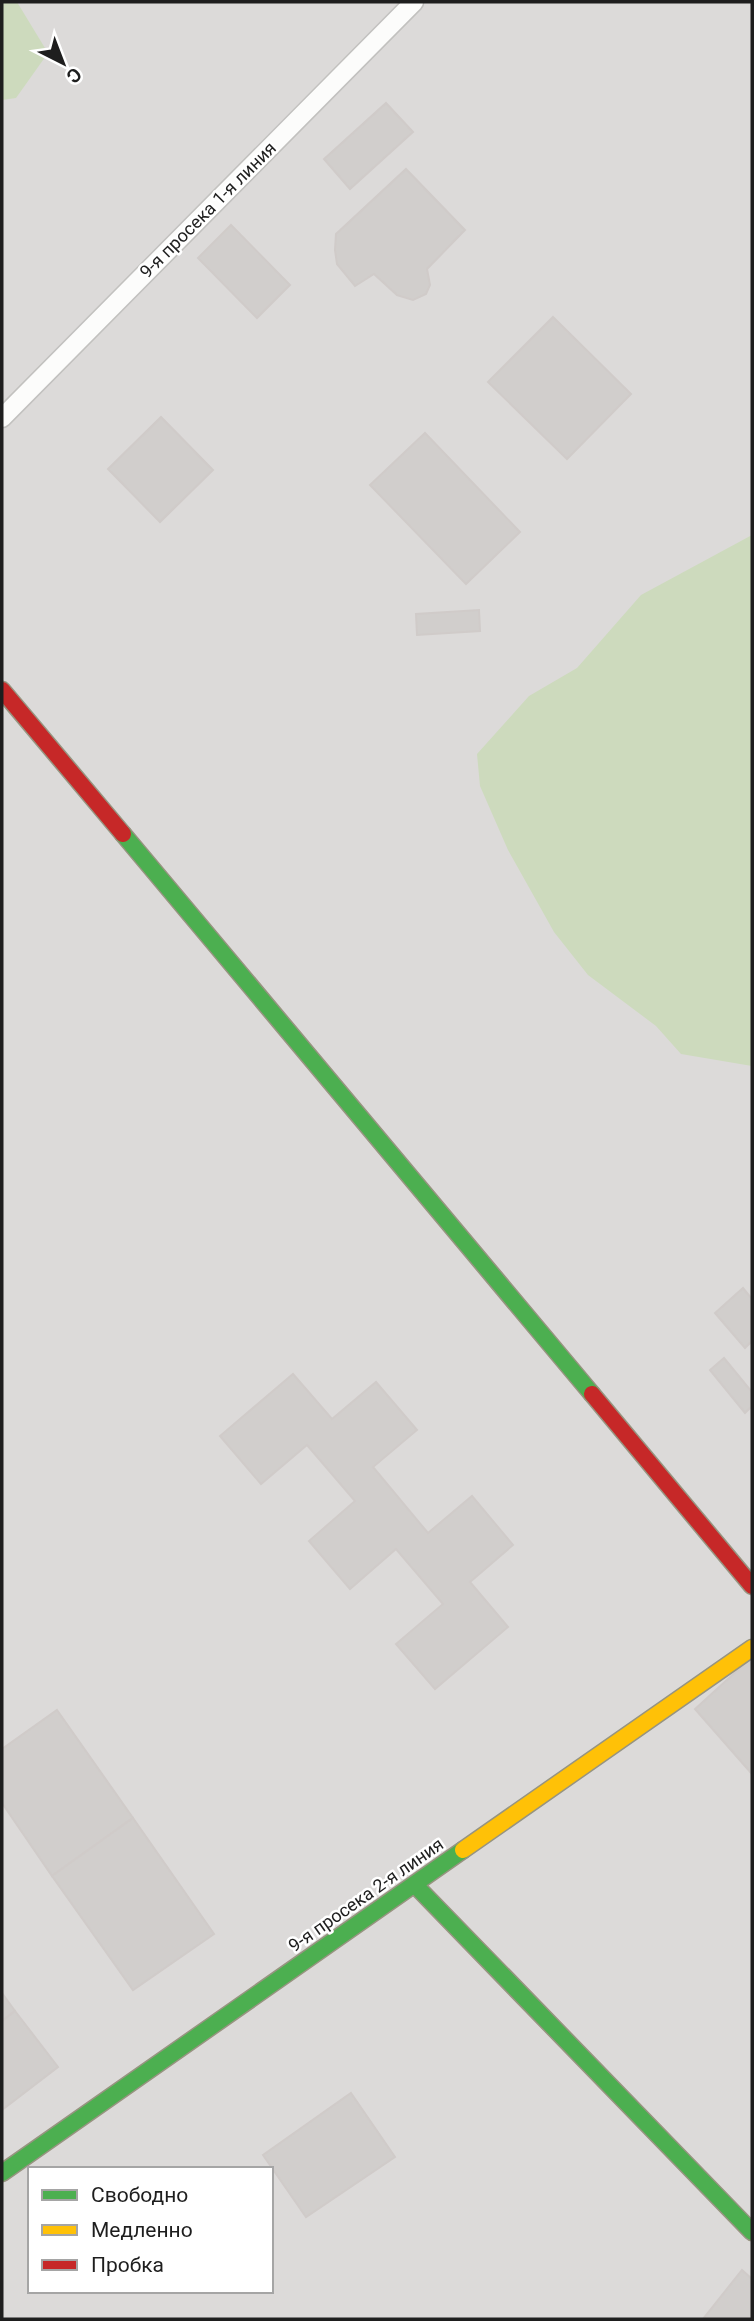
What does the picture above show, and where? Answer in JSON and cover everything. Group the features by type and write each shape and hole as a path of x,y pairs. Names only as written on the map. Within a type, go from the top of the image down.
{"street":[{"path":"2,690 752,1586"},
{"name":"9-я просека 2-я линия","path":"2,2173 752,1648"},
{"path":"415,1885 752,2232"}],"lane":[{"name":"9-я просека 1-я линия","path":"2,418 414,2"}],"shaded area":[{"path":"2,2 752,2 752,2319 2,2319"}],"green space":[{"path":"2,2 17,2 48,53 16,98 2,100"},
{"path":"752,535 752,1066 681,1054 656,1026 588,975 554,932 508,850 480,786 477,754 529,696 577,668 641,595"}],"building":[{"path":"386,103 413,132 350,189 324,159"},
{"path":"406,169 465,230 427,269 430,285 426,294 413,300 397,295 374,274 355,286 337,264 335,250 336,234"},
{"path":"231,225 290,285 257,318 198,258"},
{"path":"553,317 631,394 567,459 488,382"},
{"path":"161,417 213,470 160,522 108,469"},
{"path":"425,433 520,532 466,584 370,485"},
{"path":"479,610 480,631 417,635 416,614"},
{"path":"743,1288 752,1299 752,1341 745,1348 715,1313"},
{"path":"724,1358 752,1392 752,1406 745,1413 710,1370"},
{"path":"293,1374 332,1419 376,1382 417,1430 373,1467 428,1533 472,1496 513,1545 470,1582 508,1627 435,1689 396,1644 443,1604 396,1549 350,1589 309,1541 355,1501 307,1445 261,1484 220,1436"},
{"path":"752,1657 752,1774 695,1709"},
{"path":"57,1710 133,1818 52,1876 2,1803 2,1749"},
{"path":"133,1818 214,1934 133,1990 52,1876"},
{"path":"2,1993 15,2011 2,2021"},
{"path":"15,2011 58,2067 2,2110 2,2021"},
{"path":"351,2093 395,2157 306,2217 263,2155"},
{"path":"742,2270 752,2279 752,2319 703,2319"}],"traffic: fast":[{"path":"123,834 592,1394"},
{"path":"2,2173 463,1850"},
{"path":"415,1885 752,2232"}],"traffic: slow":[{"path":"463,1850 752,1648"}],"traffic: jam":[{"path":"2,690 123,834"},
{"path":"592,1394 752,1586"}]}
